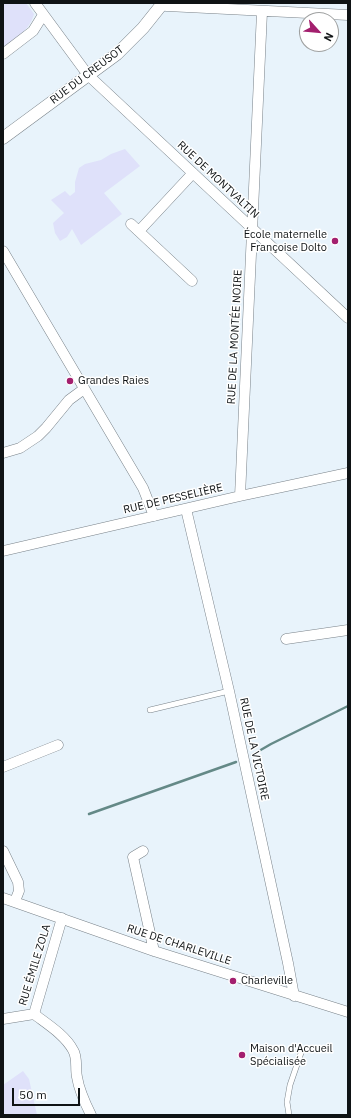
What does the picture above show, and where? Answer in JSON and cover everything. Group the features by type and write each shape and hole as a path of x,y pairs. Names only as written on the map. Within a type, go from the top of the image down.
{"street":[{"name":"RUE DE MONTVALTIN","path":"34,3 88,76 348,318"},
{"path":"162,4 167,6 348,16"},
{"name":"RUE DU CREUSOT","path":"3,138 117,54 143,28 162,4"},
{"name":"RUE DE LA MONTÉE NOIRE","path":"240,496 262,12"},
{"path":"3,54 33,31 43,15"},
{"path":"192,281 135,227 193,173"},
{"path":"3,252 143,488 154,516"},
{"path":"4,451 20,448 38,436 69,400 84,389"},
{"name":"RUE DE PESSELIÈRE","path":"3,551 240,496 348,473"},
{"name":"RUE DE LA VICTOIRE","path":"186,509 229,691 294,996"},
{"path":"286,640 348,630"},
{"path":"3,767 58,745"},
{"path":"3,851 18,882 19,891 14,902"},
{"path":"143,851 133,857 154,951"},
{"name":"RUE DE CHARLEVILLE","path":"3,898 154,951 348,1012"},
{"name":"RUE ÉMILE ZOLA","path":"3,1019 34,1014 62,918"},
{"path":"34,1014 65,1039 73,1049 76,1057 77,1077 83,1099 91,1115"}],"lane":[{"path":"150,710 229,691"},
{"path":"289,1115 287,1102 290,1085 301,1053"}],"shaded area":[{"path":"3,3 26,3 34,14 26,29 18,37 3,47"},
{"path":"125,149 140,166 104,193 122,214 81,245 72,229 67,237 60,241 55,233 53,223 64,213 51,200 65,191 70,196 75,192 75,182 79,168 85,164 101,160 111,154"},
{"path":"23,1071 29,1079 37,1115 3,1115 3,1085"}],"waterway":[{"path":"252,755 348,706"},
{"path":"89,814 236,762"}],"place":[{"name":"École maternelle Françoise Dolto","path":"335,241"},
{"name":"Grandes Raies","path":"70,381"},
{"name":"Charleville","path":"233,981"},
{"name":"Maison d'Accueil Spécialisée","path":"242,1055"}]}
